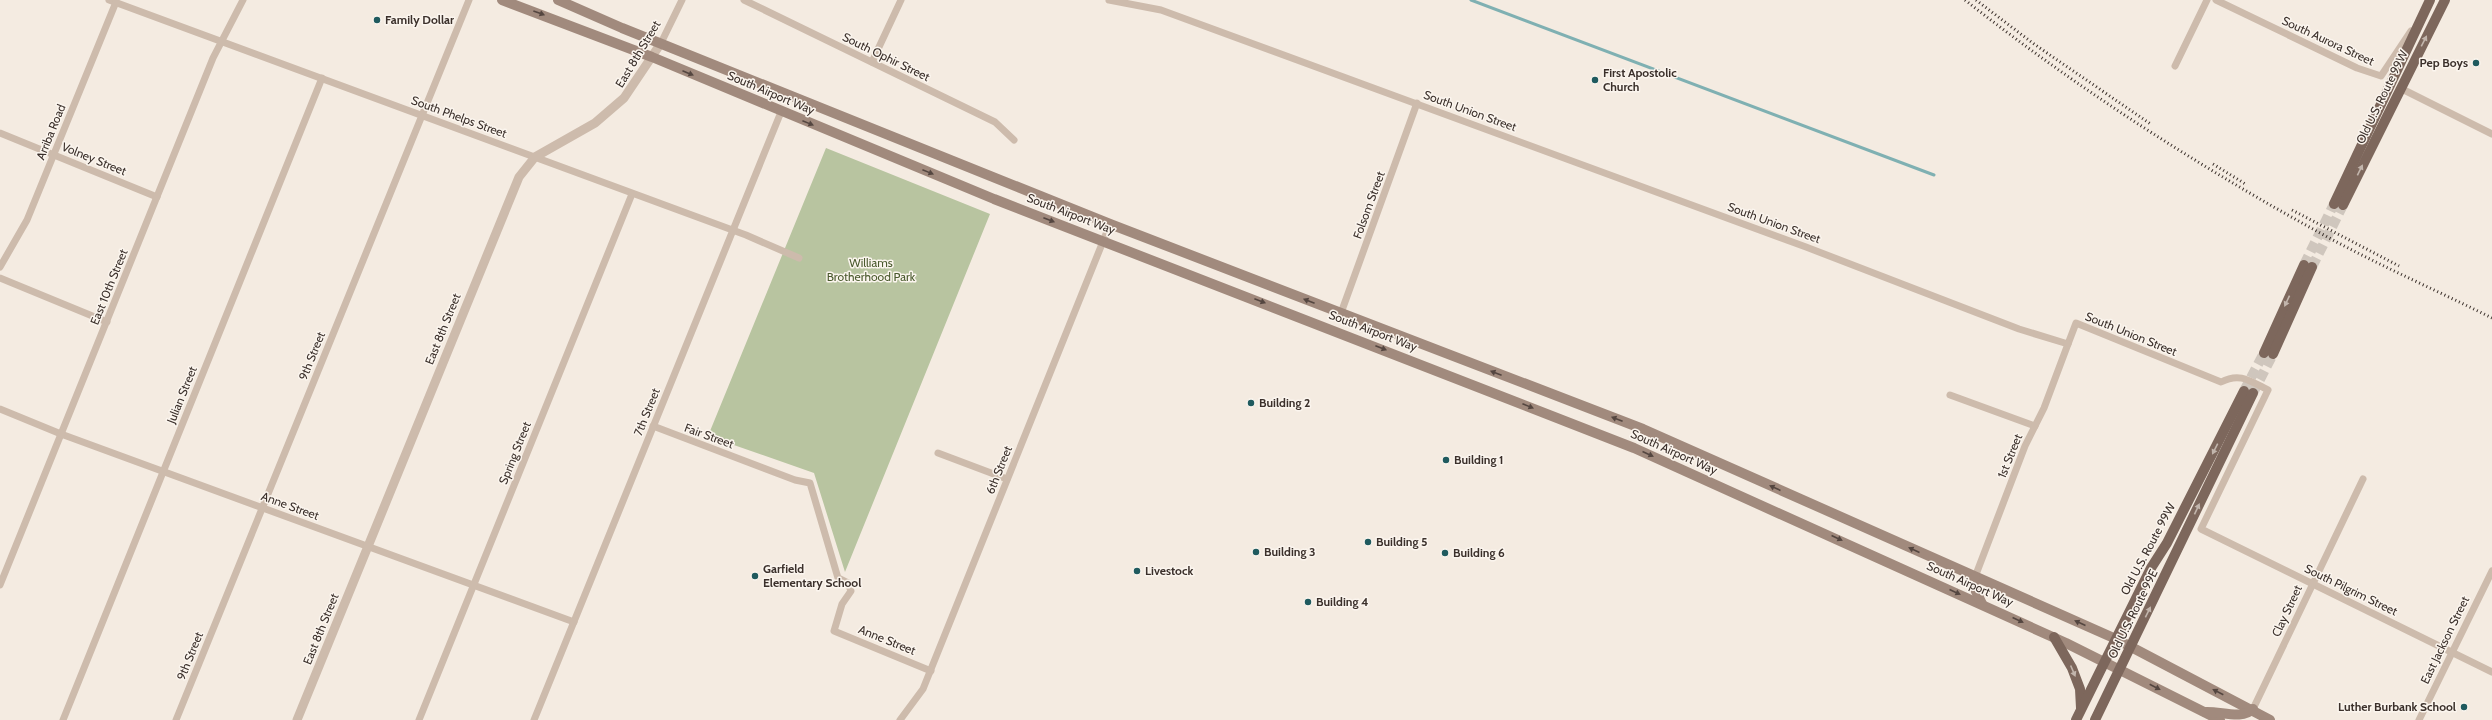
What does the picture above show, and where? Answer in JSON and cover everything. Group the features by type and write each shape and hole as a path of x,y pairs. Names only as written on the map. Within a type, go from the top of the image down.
{"main road":[{"name":"South Airport Way","path":"502,0 652,58 781,112 1103,241 1634,448 2054,637 2105,661 2220,720"},
{"name":"South Airport Way","path":"558,0 1110,224 1642,429 2116,639 2253,709 2270,720"},
{"name":"Old U.S. Route 99W","path":"2430,0 2339,205 2445,0"},
{"path":"2268,353 2308,266"},
{"name":"Old U.S. Route 99W","path":"2076,720 2116,639 2248,392 2244,412"},
{"name":"Old U.S. Route 99E","path":"2095,720 2244,412"},
{"path":"1975,577 1974,587 1982,604"},
{"path":"2054,637 2072,667 2080,689 2081,710"},
{"path":"2204,712 2220,711 2238,716 2248,715 2253,709"}],"street":[{"name":"East 10th Street","path":"0,584 157,197 222,41 243,0"},
{"name":"9th Street","path":"176,720 469,0"},
{"name":"East 8th Street","path":"297,720 514,186 535,157 595,123 608,113 633,88 661,43 682,0"},
{"name":"South Ophir Street","path":"744,0 995,122 1014,140"},
{"path":"872,62 902,0"},
{"name":"South Union Street","path":"1109,0 1161,10 1814,250 2019,329 2068,344 2076,323 2221,382 2236,376 2268,390 2201,529"},
{"path":"2175,66 2207,0"},
{"name":"South Aurora Street","path":"2216,0 2357,68 2381,76 2426,10"},
{"name":"South Phelps Street","path":"112,1 784,250 799,258"},
{"name":"Arriba Road","path":"0,267 28,220 112,1"},
{"name":"Julian Street","path":"63,720 322,78"},
{"path":"2400,88 2492,134"},
{"name":"Folsom Street","path":"1341,313 1417,103"},
{"name":"7th Street","path":"534,720 781,112"},
{"name":"Volney Street","path":"0,133 157,197"},
{"name":"Spring Street","path":"419,720 632,194"},
{"name":"6th Street","path":"900,720 923,689 1110,224"},
{"path":"0,278 107,322"},
{"name":"1st Street","path":"1975,577 2025,446 2035,426 2068,344"},
{"path":"1950,395 2035,426"},
{"name":"Anne Street","path":"0,409 61,434 163,472 574,622"},
{"name":"Fair Street","path":"653,426 802,482 810,483 838,578 848,583 851,592 842,604 834,631"},
{"path":"938,454 1007,479"},
{"name":"Clay Street","path":"2253,709 2363,478"},
{"name":"South Pilgrim Street","path":"2201,529 2492,672"},
{"name":"East Jackson Street","path":"2419,720 2492,570"},
{"name":"Anne Street","path":"834,631 931,670"}],"green space":[{"name":"Williams Brotherhood Park","path":"826,148 990,214 845,572 814,473 708,436"}],"waterway":[{"path":"1471,0 1934,175"}],"tunnel":[{"path":"2304,265 2334,204"},
{"path":"2312,267 2343,205"},
{"path":"2244,391 2264,353"},
{"path":"2253,393 2273,354"}],"railway":[{"path":"1965,0 2007,33 2094,95 2230,181 2343,245 2492,318"},
{"path":"1976,0 2034,44 2152,125"},
{"path":"2213,164 2247,185"},
{"path":"2292,210 2399,266"}],"place":[{"name":"Family Dollar","path":"377,20"},
{"name":"Pep Boys","path":"2476,63"},
{"name":"First Apostolic Church","path":"1595,80"},
{"name":"Building 2","path":"1251,403"},
{"name":"Building 1","path":"1446,460"},
{"name":"Building 5","path":"1368,542"},
{"name":"Building 3","path":"1256,552"},
{"name":"Building 6","path":"1445,553"},
{"name":"Livestock","path":"1137,571"},
{"name":"Garfield Elementary School","path":"755,576"},
{"name":"Building 4","path":"1308,602"},
{"name":"Luther Burbank School","path":"2464,707"}]}
